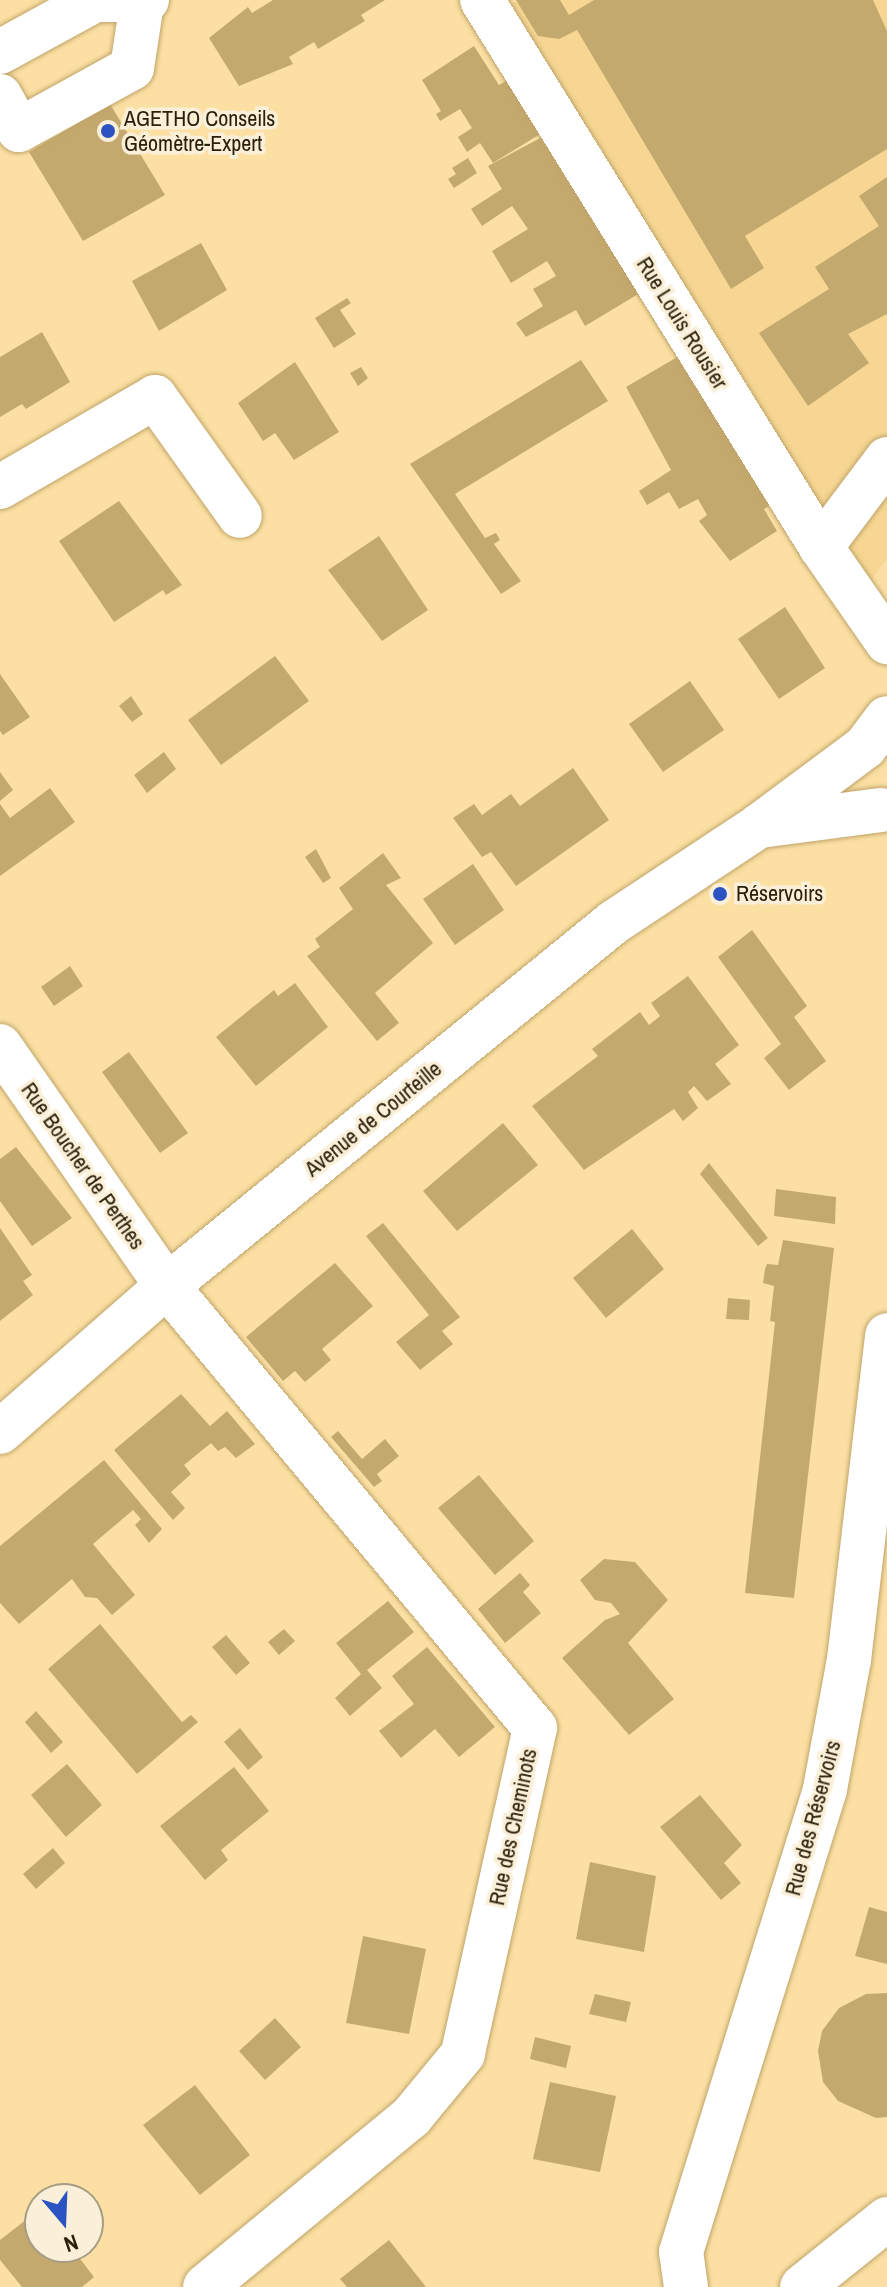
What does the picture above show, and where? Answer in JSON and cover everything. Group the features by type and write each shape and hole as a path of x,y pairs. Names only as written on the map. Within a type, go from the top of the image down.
{"street":[{"path":"0,52 95,0 145,2 132,68 19,130 0,96"},
{"name":"Rue Louis Rousier","path":"482,0 821,547 887,642"},
{"path":"0,487 155,397 240,516"},
{"path":"821,547 887,459"},
{"name":"Avenue de Courteille","path":"876,732 873,799 884,812"},
{"name":"Avenue de Courteille","path":"0,1432 167,1286 614,922 759,826 876,732"},
{"name":"Avenue de Courteille","path":"759,826 884,812"},
{"name":"Rue Boucher de Perthes","path":"0,1046 167,1286"},
{"name":"Rue des Cheminots","path":"167,1286 535,1728 463,2054 411,2117 205,2287"},
{"name":"Rue des Réservoirs","path":"686,2287 681,2252 825,1789 849,1660 887,1335"},
{"path":"802,2287 887,2219"}],"shaded area":[{"path":"519,0 887,0 887,559 869,582 502,9"}],"building":[{"path":"273,0 385,0 361,15 365,21 318,49 314,42 289,57 293,64 239,86 209,38 248,7 252,13"},
{"path":"516,0 560,0 569,15 594,0 873,0 887,31 887,149 745,236 764,268 731,289 577,30 559,39 538,36"},
{"path":"474,46 499,85 510,79 542,133 493,163 480,143 467,152 458,137 472,128 460,109 440,121 436,114 441,111 422,80"},
{"path":"110,104 165,195 83,241 29,152"},
{"path":"544,136 640,293 585,326 576,310 526,337 516,323 543,306 533,289 556,276 547,261 511,283 492,251 528,229 512,206 482,226 471,209 502,189 488,166"},
{"path":"468,158 477,173 454,188 448,179 456,174 452,168"},
{"path":"887,177 887,314 848,334 869,363 808,406 759,333 829,289 815,267 879,226 859,196"},
{"path":"201,243 227,290 159,331 132,281"},
{"path":"347,298 351,303 340,310 356,334 334,348 315,318"},
{"path":"42,332 70,382 26,409 22,404 0,417 0,357"},
{"path":"679,356 771,505 764,509 777,531 730,561 699,521 707,515 698,499 679,509 669,492 647,505 639,491 671,470 626,387"},
{"path":"581,360 608,401 455,494 485,538 496,533 500,540 494,544 521,581 501,594 410,464"},
{"path":"295,362 339,432 294,460 275,433 263,441 238,403"},
{"path":"361,367 368,378 358,386 350,373"},
{"path":"119,501 182,585 166,595 163,590 114,622 59,541"},
{"path":"379,536 428,610 382,641 328,570"},
{"path":"785,607 825,668 779,699 738,639"},
{"path":"275,656 309,701 221,765 188,720"},
{"path":"0,674 30,717 3,735 0,731"},
{"path":"690,681 724,730 663,772 629,724"},
{"path":"131,696 143,714 132,722 119,706"},
{"path":"164,752 176,769 147,793 134,775"},
{"path":"573,768 609,820 516,886 491,852 482,857 453,818 474,804 482,815 511,794 520,806"},
{"path":"0,772 13,790 0,801"},
{"path":"50,788 75,822 0,876 0,804 10,818"},
{"path":"316,849 331,878 323,883 305,857"},
{"path":"383,853 401,878 386,885 433,943 375,993 399,1023 377,1041 307,956 320,947 315,939 353,909 339,888"},
{"path":"473,864 504,910 455,945 423,899"},
{"path":"752,930 807,1006 794,1017 826,1061 789,1090 764,1058 781,1044 718,957"},
{"path":"70,966 83,986 54,1006 41,987"},
{"path":"688,976 739,1045 715,1064 731,1084 707,1101 694,1086 688,1092 698,1108 683,1121 674,1109 584,1170 532,1106 598,1056 592,1049 640,1012 649,1025 660,1016 651,1003"},
{"path":"295,983 328,1027 256,1086 216,1037 274,990 278,996"},
{"path":"129,1052 188,1133 160,1153 102,1072"},
{"path":"503,1123 538,1165 457,1231 423,1191"},
{"path":"16,1147 72,1218 32,1246 0,1201 0,1159"},
{"path":"709,1163 768,1238 758,1246 700,1174"},
{"path":"776,1189 836,1197 835,1224 774,1216"},
{"path":"383,1223 460,1317 442,1331 453,1344 420,1370 396,1342 429,1315 366,1236"},
{"path":"0,1228 32,1275 23,1281 33,1295 0,1321"},
{"path":"632,1229 664,1269 606,1318 573,1278"},
{"path":"783,1240 834,1248 794,1598 745,1593 775,1322 770,1321 774,1286 763,1283 767,1264 778,1265"},
{"path":"335,1263 373,1306 322,1349 331,1360 305,1382 295,1371 283,1381 246,1337"},
{"path":"728,1298 750,1300 749,1320 726,1319"},
{"path":"181,1394 210,1426 227,1411 255,1444 236,1458 225,1447 218,1451 211,1443 184,1465 191,1474 171,1492 185,1508 173,1520 114,1450"},
{"path":"338,1431 362,1459 385,1439 399,1456 377,1474 382,1481 374,1487 331,1437"},
{"path":"104,1460 162,1529 149,1543 135,1525 141,1519 133,1510 93,1544 135,1595 112,1615 97,1598 85,1597 72,1579 19,1624 0,1603 0,1546"},
{"path":"479,1475 534,1541 495,1575 438,1508"},
{"path":"604,1559 635,1562 668,1600 628,1643 674,1699 629,1735 562,1658 605,1620 620,1614 611,1603 595,1600 580,1580"},
{"path":"520,1573 530,1585 523,1592 541,1613 505,1643 478,1609"},
{"path":"388,1601 414,1632 367,1670 382,1688 350,1716 335,1698 361,1674 336,1643"},
{"path":"100,1624 182,1722 191,1715 198,1722 137,1774 48,1669"},
{"path":"284,1629 295,1641 279,1655 268,1642"},
{"path":"226,1635 250,1663 236,1675 212,1647"},
{"path":"427,1647 495,1727 459,1757 435,1729 401,1758 379,1731 414,1704 392,1676"},
{"path":"36,1711 63,1742 51,1753 25,1722"},
{"path":"240,1728 263,1757 248,1770 224,1742"},
{"path":"67,1764 102,1805 66,1837 31,1795"},
{"path":"234,1767 269,1811 221,1850 228,1860 205,1880 160,1826"},
{"path":"700,1795 742,1845 724,1863 741,1883 721,1900 660,1827"},
{"path":"53,1848 65,1863 36,1889 23,1874"},
{"path":"590,1862 656,1876 644,1952 576,1939"},
{"path":"869,1907 887,1912 887,1964 855,1956"},
{"path":"363,1936 426,1949 409,2034 346,2023"},
{"path":"887,1993 887,2117 876,2118 838,2101 823,2082 818,2051 822,2031 839,2008 866,1994"},
{"path":"595,1994 631,2002 626,2022 589,2014"},
{"path":"275,2018 301,2047 265,2080 239,2051"},
{"path":"535,2037 571,2046 566,2068 530,2059"},
{"path":"550,2082 616,2096 600,2172 533,2159"},
{"path":"195,2085 250,2155 200,2195 143,2125"},
{"path":"24,2221 24,2263 83,2263 94,2277 82,2287 22,2287 0,2260 0,2240"},
{"path":"389,2240 426,2287 347,2287 340,2279"}],"place":[{"name":"AGETHO Conseils Géomètre-Expert","path":"108,131"},
{"name":"Réservoirs","path":"720,894"}]}
